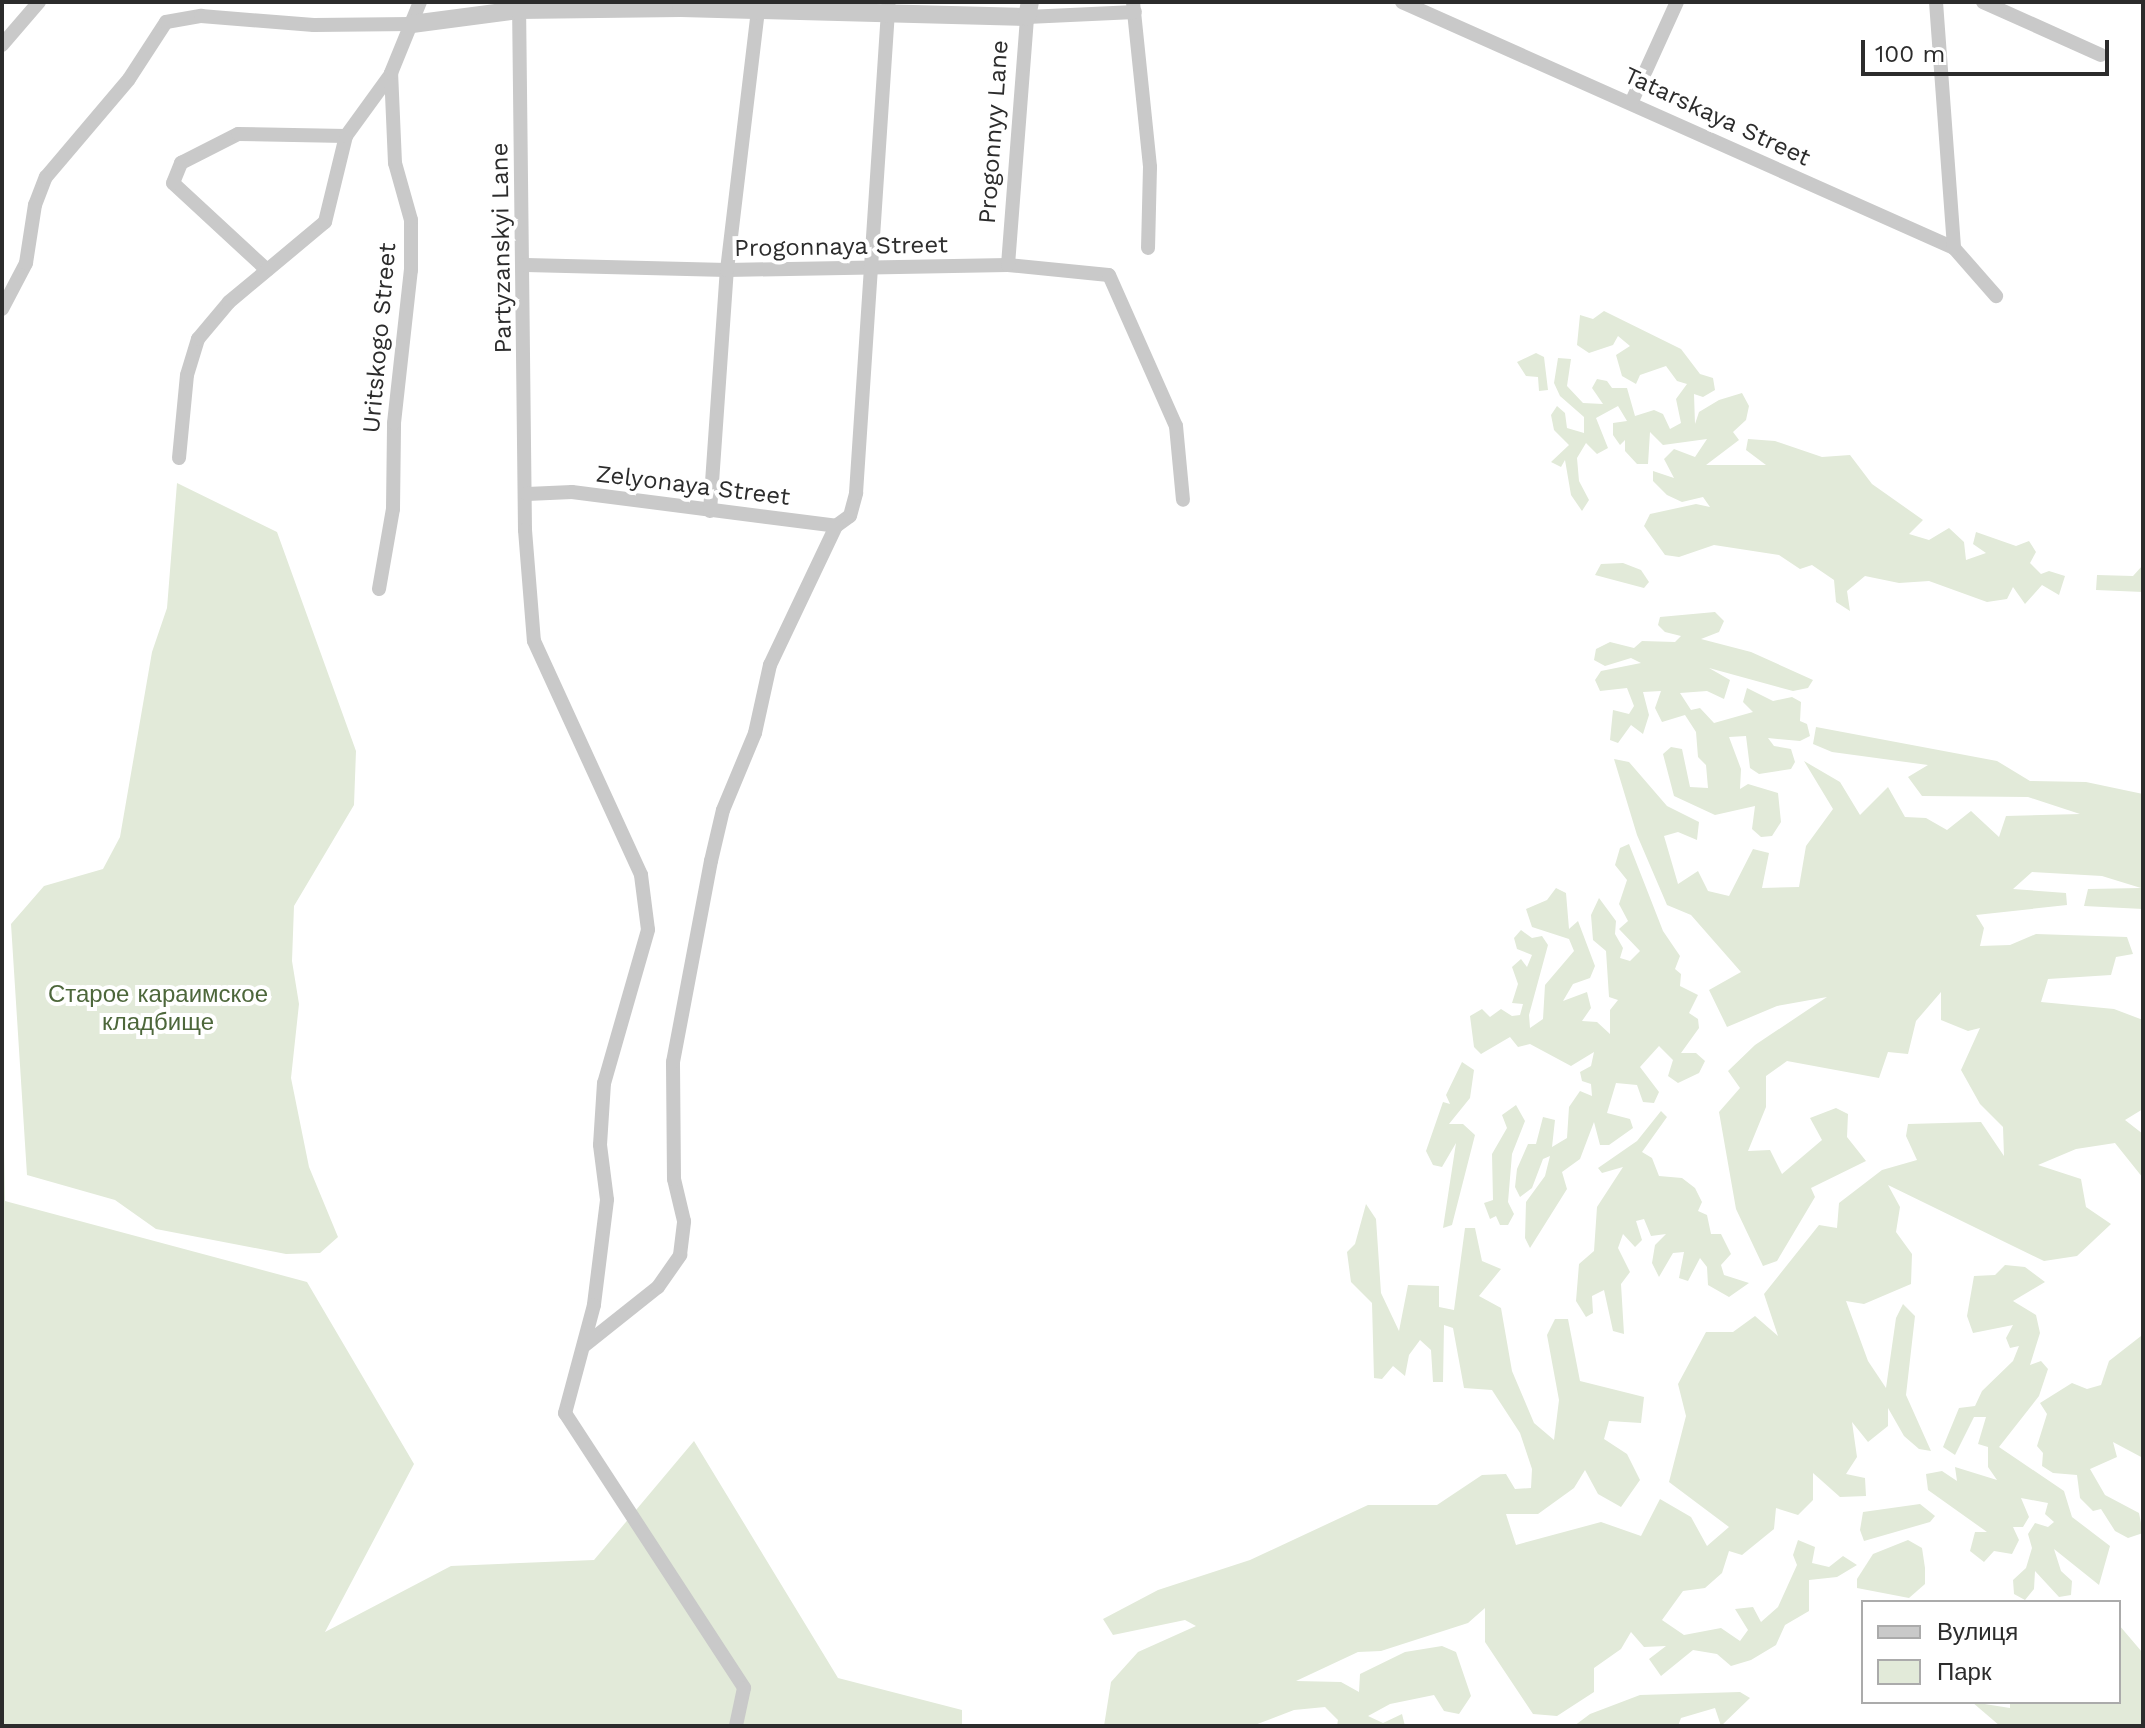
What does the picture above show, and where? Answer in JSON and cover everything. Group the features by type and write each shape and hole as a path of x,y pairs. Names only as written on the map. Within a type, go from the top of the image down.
{"street":[{"path":"2,45 39,2"},
{"name":"Uritskogo Street","path":"379,589 393,509 394,423 411,270 411,220 395,163 391,73 420,2"},
{"name":"Tatarskaya Street","path":"1402,2 1632,101 1954,248 1996,296"},
{"path":"1632,101 1677,2"},
{"path":"1936,2 1954,248"},
{"path":"1983,2 2101,55"},
{"path":"2,309 26,263 35,205 46,177 129,79 166,22 201,16 314,25 412,24 519,6 1028,10 1134,7 1150,167 1148,248"},
{"name":"Partyzanskyi Lane","path":"519,6 526,265 527,494 534,641 641,875 648,930 604,1083 600,1145 607,1200 585,1345 565,1413 744,1688 736,1726"},
{"path":"585,1345 658,1287 680,1255 684,1221 674,1179 673,1062 711,861 723,810 755,733 770,665 836,526 850,516 856,493 888,7"},
{"path":"710,511 727,270 758,9"},
{"name":"Progonnyy Lane","path":"1008,265 1028,10"},
{"path":"179,458 187,375 198,339 267,270 325,222 346,136 391,73"},
{"path":"267,270 173,183 181,163 238,134 346,136"},
{"name":"Progonnaya Street","path":"526,265 727,270 871,270 1008,265 1109,275 1176,426 1183,500"},
{"name":"Zelyonaya Street","path":"527,494 572,492 836,526"}],"green space":[{"path":"1604,311 1681,349 1700,374 1713,378 1715,390 1703,397 1694,394 1695,424 1699,412 1719,400 1742,393 1749,406 1746,420 1733,432 1739,440 1706,465 1766,465 1746,450 1748,439 1775,441 1822,457 1850,455 1872,484 1923,520 1909,534 1929,540 1949,528 1964,542 1966,560 1986,553 1973,544 1976,532 2016,546 2029,541 2036,552 2030,563 2041,574 2049,571 2065,576 2059,595 2042,585 2025,604 2013,587 2007,599 1987,602 1929,581 1899,583 1865,576 1847,591 1850,611 1836,602 1834,580 1812,565 1800,569 1779,555 1714,545 1679,557 1665,555 1644,526 1650,514 1696,504 1710,507 1703,497 1682,502 1667,495 1653,481 1653,471 1674,478 1664,459 1674,449 1695,457 1707,439 1663,445 1650,432 1648,464 1637,464 1625,451 1625,440 1620,445 1613,435 1613,423 1627,421 1618,406 1596,418 1608,448 1597,454 1586,443 1577,458 1579,481 1589,500 1582,511 1571,495 1565,460 1561,467 1551,462 1569,445 1554,430 1551,415 1557,406 1565,413 1567,428 1584,433 1584,417 1560,396 1554,383 1558,358 1571,359 1567,386 1583,403 1603,404 1592,388 1597,379 1607,381 1612,388 1627,388 1635,416 1654,410 1663,414 1670,429 1681,423 1676,399 1687,384 1677,381 1666,366 1640,375 1636,384 1622,376 1616,355 1630,346 1618,336 1613,345 1589,353 1577,345 1580,315 1593,319"},
{"path":"1536,353 1544,357 1548,390 1539,391 1538,377 1526,376 1517,362"},
{"name":"Старое караимское кладбище","path":"177,483 277,532 356,751 354,805 294,906 292,961 299,1004 291,1078 309,1167 338,1237 320,1253 286,1254 156,1229 115,1200 27,1175 11,924 44,886 103,869 120,837 152,652 167,608"},
{"path":"1623,563 1641,570 1649,582 1644,588 1595,575 1601,564"},
{"path":"2143,565 2143,592 2096,590 2097,575 2133,576"},
{"path":"1715,612 1724,621 1719,632 1701,639 1751,652 1813,680 1808,688 1793,691 1709,668 1730,680 1724,699 1707,691 1680,693 1691,710 1700,708 1714,723 1753,712 1743,702 1747,688 1773,701 1792,697 1801,702 1800,721 1807,724 1810,736 1800,741 1768,738 1774,746 1791,749 1795,762 1791,769 1759,774 1750,768 1746,736 1729,737 1741,769 1740,789 1748,784 1778,793 1781,822 1772,836 1761,837 1752,829 1755,806 1715,815 1674,796 1663,754 1671,747 1682,749 1690,787 1708,788 1706,765 1698,757 1696,732 1685,715 1662,722 1655,708 1661,691 1643,692 1649,715 1643,734 1631,725 1618,743 1610,740 1613,710 1629,714 1634,706 1627,688 1600,691 1595,680 1601,671 1641,663 1631,658 1605,666 1594,660 1596,649 1610,642 1634,648 1642,641 1675,642 1681,636 1665,632 1658,625 1660,617"},
{"path":"1816,727 1997,761 2030,781 2086,782 2143,794 2143,909 2084,906 2088,889 2141,888 2102,876 2032,872 2013,889 2066,893 2067,905 1976,915 1984,928 1980,946 2010,945 2036,934 2127,937 2133,954 2116,957 2111,975 2048,979 2041,1002 2114,1009 2143,1020 2143,1109 2125,1120 2143,1134 2143,1178 2115,1143 2076,1149 2038,1165 2081,1179 2086,1207 2111,1224 2077,1256 2044,1261 1888,1185 1900,1207 1896,1232 1912,1254 1911,1284 1864,1304 1846,1301 1868,1361 1886,1388 1896,1318 1903,1304 1915,1316 1906,1395 1931,1451 1919,1449 1904,1436 1888,1408 1888,1426 1868,1442 1852,1422 1857,1457 1846,1474 1865,1478 1866,1496 1840,1497 1813,1473 1813,1500 1798,1515 1776,1508 1774,1529 1742,1555 1729,1551 1722,1573 1705,1588 1683,1591 1662,1620 1684,1635 1721,1628 1740,1641 1748,1630 1735,1609 1753,1607 1761,1622 1778,1607 1797,1565 1793,1555 1798,1540 1815,1547 1812,1563 1829,1567 1843,1556 1857,1565 1837,1577 1809,1580 1809,1611 1785,1625 1776,1645 1751,1660 1731,1666 1717,1654 1693,1650 1661,1676 1649,1659 1666,1646 1644,1647 1631,1632 1621,1649 1594,1668 1594,1692 1557,1716 1533,1714 1485,1642 1485,1608 1468,1623 1381,1651 1358,1652 1296,1681 1341,1682 1359,1692 1360,1674 1405,1652 1442,1646 1456,1652 1471,1696 1459,1714 1444,1711 1434,1695 1390,1704 1368,1716 1383,1723 1402,1714 1405,1726 1337,1726 1338,1720 1325,1707 1294,1710 1252,1726 1104,1726 1111,1682 1138,1652 1196,1626 1185,1620 1113,1635 1103,1619 1158,1590 1250,1560 1368,1505 1437,1505 1482,1475 1506,1474 1515,1489 1531,1488 1532,1469 1520,1433 1492,1390 1464,1388 1453,1328 1444,1325 1443,1382 1433,1382 1431,1350 1420,1340 1409,1355 1405,1376 1393,1366 1382,1379 1374,1378 1372,1303 1351,1282 1347,1252 1355,1244 1366,1204 1376,1219 1381,1293 1399,1331 1408,1285 1439,1286 1439,1307 1454,1310 1465,1228 1475,1228 1482,1261 1501,1269 1479,1296 1501,1308 1512,1371 1534,1423 1554,1440 1559,1400 1547,1335 1555,1319 1568,1319 1580,1381 1644,1397 1641,1423 1609,1421 1604,1439 1627,1454 1640,1480 1621,1507 1598,1494 1585,1470 1574,1488 1538,1514 1506,1514 1516,1545 1601,1522 1641,1536 1660,1499 1691,1517 1707,1546 1729,1527 1669,1482 1686,1416 1678,1384 1706,1332 1733,1332 1755,1316 1778,1336 1764,1294 1819,1225 1837,1228 1839,1203 1882,1170 1917,1160 1906,1136 1908,1124 1981,1122 2004,1156 2003,1127 1980,1104 1961,1070 1980,1028 1968,1031 1941,1020 1941,992 1916,1021 1908,1054 1888,1052 1879,1078 1787,1061 1766,1076 1766,1107 1748,1151 1770,1150 1782,1174 1822,1140 1810,1118 1836,1108 1848,1114 1847,1137 1866,1161 1811,1188 1815,1197 1777,1261 1763,1266 1736,1209 1719,1112 1740,1088 1728,1071 1755,1045 1827,997 1777,1006 1727,1027 1709,990 1741,972 1691,915 1667,905 1637,835 1614,759 1629,762 1667,806 1699,822 1697,840 1678,832 1664,836 1678,884 1698,871 1708,891 1729,896 1753,849 1769,853 1762,888 1799,887 1806,846 1833,809 1804,761 1840,782 1860,815 1888,787 1905,817 1926,818 1947,830 1971,811 1999,837 2006,816 2080,814 2028,797 1922,796 1908,777 1928,765 1832,752 1813,744"},
{"path":"1629,844 1663,931 1680,956 1675,969 1681,974 1680,986 1698,995 1689,1013 1698,1019 1699,1028 1681,1053 1696,1053 1705,1061 1699,1073 1678,1083 1668,1076 1673,1060 1659,1046 1640,1067 1659,1092 1654,1103 1643,1102 1637,1085 1616,1083 1607,1113 1630,1119 1633,1128 1609,1145 1600,1145 1594,1122 1580,1159 1562,1172 1567,1189 1530,1248 1525,1238 1526,1202 1545,1176 1550,1156 1543,1159 1532,1188 1520,1197 1515,1187 1517,1169 1528,1144 1536,1144 1543,1117 1555,1120 1552,1147 1567,1138 1569,1107 1580,1091 1592,1096 1591,1084 1582,1081 1580,1072 1591,1066 1594,1052 1571,1066 1530,1044 1518,1047 1510,1037 1481,1054 1474,1047 1470,1016 1482,1009 1490,1017 1501,1009 1512,1016 1520,1015 1523,1004 1512,1003 1518,984 1512,967 1521,959 1527,967 1532,955 1517,949 1514,938 1521,930 1532,938 1542,936 1548,945 1529,1015 1530,1028 1543,1019 1545,985 1574,951 1569,939 1532,927 1526,909 1547,900 1556,888 1566,893 1569,929 1578,921 1595,966 1590,978 1573,984 1563,1001 1587,992 1591,1008 1582,1021 1597,1022 1610,1034 1610,1010 1618,1000 1609,997 1606,951 1593,940 1591,915 1599,898 1616,921 1615,934 1623,948 1620,958 1630,961 1640,951 1619,929 1628,921 1619,904 1627,880 1615,865 1620,848"},
{"path":"2,1032 5,1201 307,1282 414,1464 325,1632 451,1566 594,1560 694,1441 838,1678 962,1710 962,1726 2,1726"},
{"path":"1462,1062 1474,1070 1470,1098 1449,1124 1463,1124 1475,1135 1452,1225 1443,1228 1456,1143 1442,1167 1433,1165 1426,1151 1443,1102 1450,1104 1446,1095"},
{"path":"1516,1105 1525,1121 1512,1154 1508,1202 1514,1214 1508,1225 1500,1225 1496,1216 1490,1219 1484,1203 1493,1200 1492,1154 1507,1128 1502,1115"},
{"path":"1661,1111 1667,1117 1642,1152 1652,1158 1659,1176 1682,1178 1695,1188 1702,1202 1698,1211 1707,1215 1711,1234 1721,1234 1731,1254 1721,1265 1724,1275 1749,1283 1729,1297 1708,1285 1707,1267 1700,1258 1688,1281 1679,1278 1684,1252 1673,1253 1659,1277 1652,1263 1655,1245 1666,1234 1651,1236 1644,1219 1636,1221 1642,1240 1635,1247 1623,1234 1618,1248 1630,1272 1621,1284 1624,1334 1613,1331 1604,1290 1592,1296 1593,1313 1586,1317 1576,1301 1579,1264 1594,1251 1597,1207 1623,1167 1602,1173 1598,1168 1637,1141"},
{"path":"2005,1265 2025,1267 2045,1282 2013,1301 2036,1315 2040,1333 2030,1365 2041,1361 2048,1369 2039,1396 1999,1447 2064,1491 2072,1517 2110,1546 2099,1585 2054,1549 2061,1571 2072,1581 2071,1595 2059,1597 2035,1571 2034,1589 2025,1600 2014,1594 2013,1580 2026,1568 2032,1548 2028,1534 2035,1523 2048,1527 2054,1522 2045,1514 2048,1503 2021,1498 2029,1517 2023,1527 2013,1527 2019,1540 2012,1554 1994,1551 1984,1562 1970,1551 1975,1532 1987,1532 1928,1490 1926,1474 1942,1471 1957,1481 1955,1467 1997,1480 1988,1467 1988,1447 1978,1444 1986,1417 1974,1417 1955,1455 1943,1447 1959,1408 1975,1406 1982,1391 2013,1361 2019,1346 2010,1348 2006,1338 2013,1325 1973,1333 1967,1316 1974,1276 1995,1275"},
{"path":"2141,1336 2143,1458 2113,1442 2117,1457 2090,1469 2105,1495 2139,1513 2143,1533 2128,1538 2115,1531 2101,1509 2093,1511 2080,1498 2077,1475 2053,1473 2042,1466 2043,1453 2037,1446 2047,1414 2040,1403 2072,1383 2087,1389 2101,1385 2109,1361"},
{"path":"1920,1504 1935,1516 1930,1522 1864,1541 1860,1530 1863,1512"},
{"path":"1908,1540 1922,1548 1925,1584 1909,1598 1857,1588 1857,1579 1873,1554"},
{"path":"2121,1627 2142,1652 2143,1726 2000,1726 1974,1704 2010,1708 2010,1704 2121,1704"},
{"path":"1740,1692 1750,1698 1721,1726 1715,1708 1681,1718 1678,1726 1574,1726 1590,1714 1640,1695"}]}
